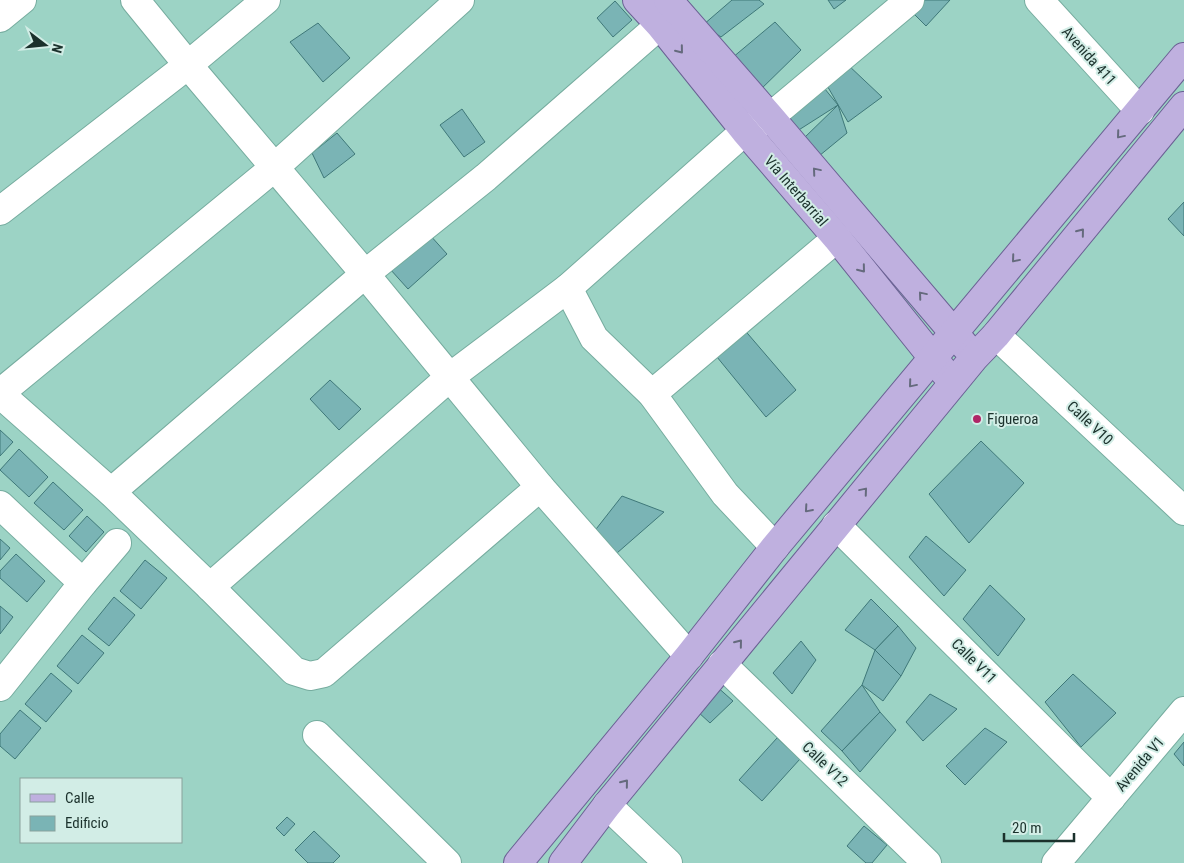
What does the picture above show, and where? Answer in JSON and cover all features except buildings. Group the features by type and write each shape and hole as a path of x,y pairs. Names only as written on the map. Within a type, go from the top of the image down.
{"main road":[{"name":"Vía Interbarrial","path":"637,0 664,12 770,117 974,358"},
{"name":"Vía Interbarrial","path":"664,12 745,131 838,238 954,383"},
{"path":"518,863 689,656 775,547 1184,57"},
{"path":"563,863 607,804 1184,106"}],"street":[{"path":"0,18 22,0"},
{"path":"135,0 365,274 540,487 689,656"},
{"path":"0,210 188,65 266,0"},
{"path":"460,0 275,167 0,394 110,492 210,587 294,671 310,676 324,674 540,487"},
{"path":"210,587 450,377 568,288 745,131 770,117 910,0"},
{"name":"Avenida 411","path":"1039,0 1140,111"},
{"path":"110,492 365,274 486,177 664,12"},
{"path":"652,394 838,238"},
{"path":"568,288 594,338 652,394 725,494 775,547"},
{"name":"Calle V10","path":"996,335 1184,511"},
{"path":"0,505 83,583"},
{"name":"Calle V11","path":"836,525 1111,798"},
{"path":"2,680 118,543"},
{"name":"Calle V12","path":"722,664 927,863"},
{"name":"Avenida V1","path":"1056,863 1184,710"},
{"path":"317,735 447,863"},
{"path":"607,804 668,863"}],"place":[{"name":"Figueroa","path":"977,419"}]}
